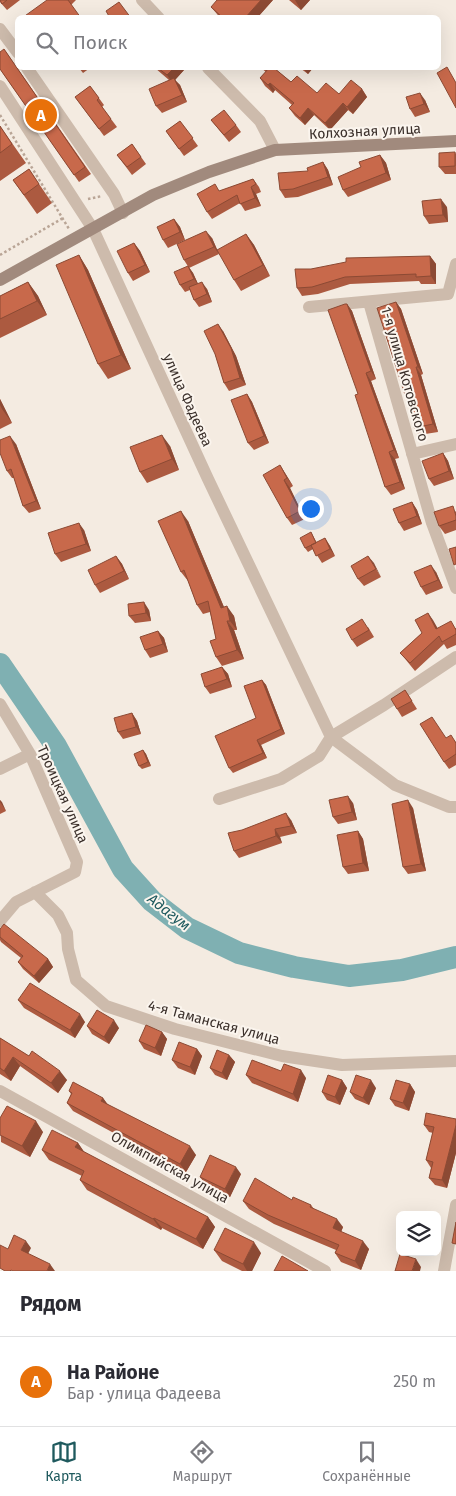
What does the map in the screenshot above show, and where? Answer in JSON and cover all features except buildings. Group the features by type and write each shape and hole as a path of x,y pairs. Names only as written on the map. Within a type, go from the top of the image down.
{"main road":[{"name":"Колхозная улица","path":"0,280 153,195 209,172 275,150 456,142"}],"street":[{"path":"142,0 156,15"},
{"path":"0,29 15,49"},
{"path":"28,70 114,194 123,213"},
{"path":"210,70 260,121 275,150"},
{"name":"улица Фадеева","path":"0,86 93,229 208,479 331,736 396,785 456,807"},
{"name":"1-я улица Котовского","path":"309,308 448,294 456,264"},
{"name":"1-я улица Котовского","path":"369,302 432,523 456,588"},
{"name":"1-я улица Котовского","path":"412,454 456,444"},
{"path":"220,799 288,774 319,756 327,746 331,736 384,705 456,657"},
{"name":"Троицкая улица","path":"0,704 30,754 77,862 75,872 16,902 0,921"},
{"path":"0,769 30,754"},
{"name":"4-я Таманская улица","path":"35,892 58,915 67,933 68,949 76,980 106,1006 175,1029 282,1056 342,1065 456,1061"},
{"name":"Олимпийская улица","path":"0,1091 325,1271"},
{"path":"444,1271 456,1205"}],"path":[{"path":"0,115 69,229"},
{"path":"0,255 63,218"}],"waterway":[{"name":"Адагум","path":"0,664 56,746 123,869 152,901 187,928 239,953 294,967 349,976 402,970 456,957"}],"place":[{"name":"На Районе","path":"41,115"}]}
